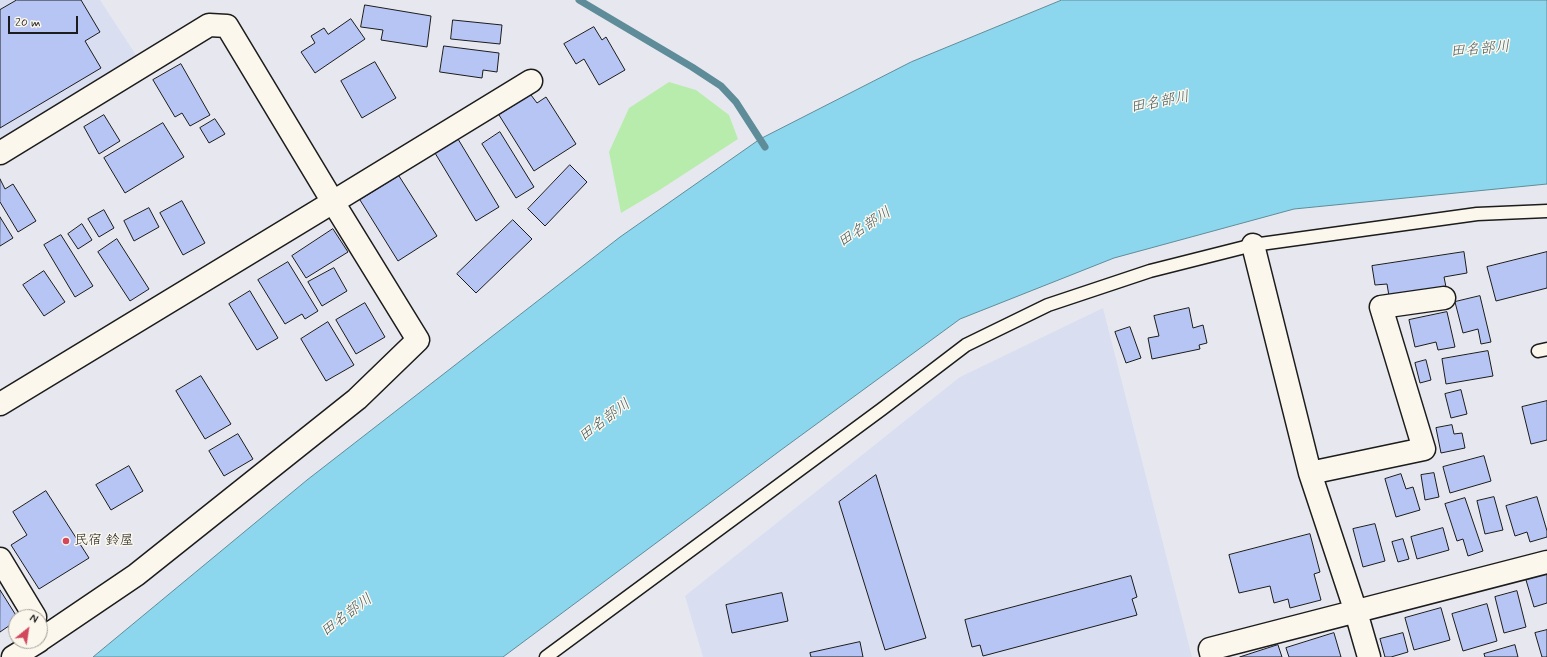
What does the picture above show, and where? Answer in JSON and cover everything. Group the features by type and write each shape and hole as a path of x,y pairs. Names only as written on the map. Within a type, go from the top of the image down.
{"street":[{"path":"0,153 209,25 227,26 418,340 357,399 136,575 48,632"},
{"path":"0,404 531,81"},
{"path":"1253,245 1310,473 1356,612 1369,657"},
{"path":"1310,473 1424,448 1381,307 1444,298"},
{"path":"0,559 30,609"},
{"path":"1212,657 1210,649 1547,562"},
{"path":"13,657 24,649"}],"lane":[{"path":"546,657 882,409 966,345 1048,305 1150,271 1253,245 1477,214 1547,211"}],"shaded area":[{"path":"0,0 100,0 136,55 0,139"},
{"path":"1103,308 1192,657 703,657 685,596 960,377"}],"green space":[{"path":"669,82 696,90 729,115 738,139 621,213 609,152 629,108"}],"water":[{"name":"田名部川","path":"1062,0 1547,0 1547,184 1294,209 1114,258 960,319 503,657 93,657 307,480 620,237 760,139 911,62"}],"building":[{"path":"17,0 81,0 100,32 85,41 101,68 0,128 0,10"},
{"path":"365,5 431,16 427,47 381,40 383,30 361,27"},
{"path":"351,19 365,39 315,73 301,52 315,43 311,36 324,28 328,34"},
{"path":"453,20 502,25 500,44 451,39"},
{"path":"594,27 602,40 606,37 625,70 599,85 584,59 576,64 564,44"},
{"path":"444,46 499,53 497,72 483,70 482,78 440,72"},
{"path":"375,62 396,98 362,118 341,81"},
{"path":"181,64 210,115 190,126 182,113 175,117 153,80"},
{"path":"531,95 537,103 546,97 576,144 534,171 499,115"},
{"path":"104,115 120,141 99,154 84,127"},
{"path":"215,119 225,134 209,143 200,128"},
{"path":"163,123 184,157 125,193 104,158"},
{"path":"500,132 534,187 516,198 482,144"},
{"path":"458,139 499,207 476,221 435,153"},
{"path":"570,165 587,182 545,226 528,209"},
{"path":"399,176 437,236 398,261 360,200"},
{"path":"0,179 5,189 13,184 36,221 18,232 0,202"},
{"path":"182,201 205,243 183,255 160,213"},
{"path":"149,208 159,227 134,241 124,221"},
{"path":"104,210 114,228 99,237 88,219"},
{"path":"0,217 13,238 0,246"},
{"path":"513,220 532,239 476,293 457,274"},
{"path":"82,224 92,240 78,249 68,234"},
{"path":"333,229 348,252 306,278 292,256"},
{"path":"61,235 93,286 75,297 44,245"},
{"path":"117,239 149,289 130,301 98,252"},
{"path":"1464,252 1467,273 1444,277 1446,287 1389,296 1387,284 1375,285 1372,266"},
{"path":"1547,252 1547,288 1496,301 1487,267"},
{"path":"288,262 318,311 305,319 302,314 285,324 258,280"},
{"path":"334,268 347,291 322,306 308,282"},
{"path":"44,271 65,302 44,316 23,285"},
{"path":"250,291 278,338 257,350 229,304"},
{"path":"1480,296 1491,342 1481,344 1478,329 1463,333 1455,302"},
{"path":"365,303 385,337 356,354 336,320"},
{"path":"1189,308 1193,328 1203,325 1207,343 1199,345 1200,349 1152,359 1148,338 1159,336 1154,316"},
{"path":"1447,312 1455,347 1438,350 1436,342 1415,347 1409,320"},
{"path":"328,322 354,365 326,381 301,339"},
{"path":"1130,327 1141,358 1126,363 1115,332"},
{"path":"1488,351 1493,376 1446,384 1442,359"},
{"path":"1426,360 1431,380 1420,383 1415,363"},
{"path":"201,376 231,424 205,439 176,391"},
{"path":"1461,390 1467,414 1451,418 1445,394"},
{"path":"1547,401 1547,440 1531,444 1522,407"},
{"path":"1452,425 1454,434 1462,433 1465,448 1441,453 1436,428"},
{"path":"238,434 253,459 224,476 209,451"},
{"path":"1484,456 1491,481 1450,493 1443,467"},
{"path":"129,466 143,491 111,510 96,485"},
{"path":"1434,473 1439,497 1425,500 1421,475"},
{"path":"1401,474 1406,489 1413,487 1420,510 1396,517 1385,479"},
{"path":"876,475 926,638 885,650 839,502"},
{"path":"46,491 89,558 39,589 11,545 27,535 13,512"},
{"path":"1494,497 1503,530 1485,534 1477,501"},
{"path":"1537,497 1547,531 1547,537 1530,542 1527,532 1515,536 1506,506"},
{"path":"1465,498 1483,551 1468,556 1463,539 1457,541 1445,504"},
{"path":"1375,524 1385,561 1363,567 1353,529"},
{"path":"1443,528 1449,550 1417,559 1411,537"},
{"path":"1310,534 1320,572 1314,574 1321,600 1290,608 1288,599 1274,603 1270,586 1239,593 1229,555"},
{"path":"1403,539 1409,559 1398,562 1392,542"},
{"path":"1547,574 1547,603 1534,607 1526,580"},
{"path":"1131,576 1137,597 1132,599 1137,615 983,656 980,645 972,647 965,620"},
{"path":"0,590 12,609 8,609 8,626 0,632"},
{"path":"1517,591 1526,627 1504,633 1495,597"},
{"path":"782,593 788,621 732,633 726,605"},
{"path":"1487,604 1497,641 1463,651 1452,614"},
{"path":"1441,608 1450,640 1414,650 1405,618"},
{"path":"1547,630 1547,657 1542,657 1535,633"},
{"path":"1334,633 1341,657 1289,657 1286,648"},
{"path":"1403,633 1408,652 1391,657 1385,657 1380,639"},
{"path":"860,642 863,657 811,657 810,653"},
{"path":"1278,645 1282,657 1240,657"},
{"path":"1515,645 1518,657 1485,657 1484,654"}],"waterway":[{"path":"579,0 692,67 721,86 736,102 765,147"}],"place":[{"name":"民宿 鈴屋","path":"66,541"}]}
